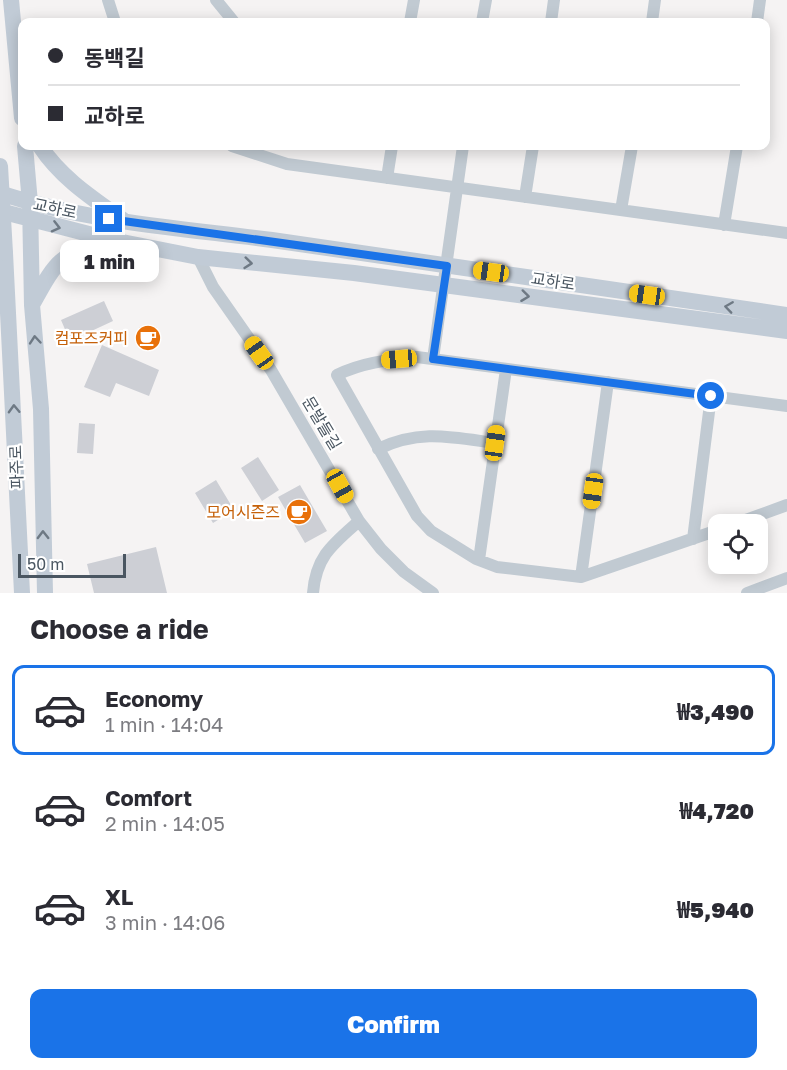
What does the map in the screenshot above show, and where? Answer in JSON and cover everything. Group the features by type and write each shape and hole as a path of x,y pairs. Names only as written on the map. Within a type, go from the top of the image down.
{"street":[{"path":"11,0 18,75"},
{"path":"108,0 114,18"},
{"path":"216,0 231,18"},
{"path":"411,18 414,0"},
{"path":"484,18 486,0"},
{"path":"551,18 553,0"},
{"path":"653,18 655,0"},
{"path":"758,18 760,0"},
{"path":"25,150 30,203 32,305 41,409 45,593"},
{"path":"43,150 51,162 78,188 128,224"},
{"path":"244,150 287,165 787,233"},
{"path":"387,178 391,150"},
{"path":"433,359 462,150"},
{"path":"525,197 532,150"},
{"path":"621,210 631,150"},
{"path":"724,225 736,150"},
{"name":"파주로","path":"0,164 22,593"},
{"name":"교하로","path":"0,193 30,203 128,224 271,240 787,315"},
{"name":"교하로","path":"0,211 112,240 198,256 445,285 787,331"},
{"path":"32,305 54,265 74,252 112,240"},
{"name":"문발들길","path":"198,256 213,287 271,370 359,520 381,549 404,572 434,593"},
{"path":"708,534 581,577 497,567 479,560 431,531 405,496 338,375 357,366 380,360 417,357 787,406"},
{"path":"479,560 506,369"},
{"path":"581,577 608,382"},
{"path":"693,539 711,396"},
{"path":"378,449 413,436 434,435 495,443"},
{"path":"762,514 787,505"},
{"path":"313,593 314,574 328,548 359,520"},
{"path":"747,593 787,579"}],"building":[{"path":"104,301 113,321 70,341 61,320"},
{"path":"102,345 159,370 149,396 116,383 110,397 84,387"},
{"path":"79,423 95,424 93,454 77,453"},
{"path":"258,457 279,490 262,501 241,468"},
{"path":"216,480 234,510 213,523 195,493"},
{"path":"300,485 327,531 305,543 278,497"},
{"path":"156,547 167,593 94,593 87,564"}],"place":[{"name":"컴포즈커피","path":"148,338"},
{"name":"모어시즌즈","path":"299,512"}],"route":[{"path":"109,219 128,224 271,240 447,266 433,359 711,396"}]}
